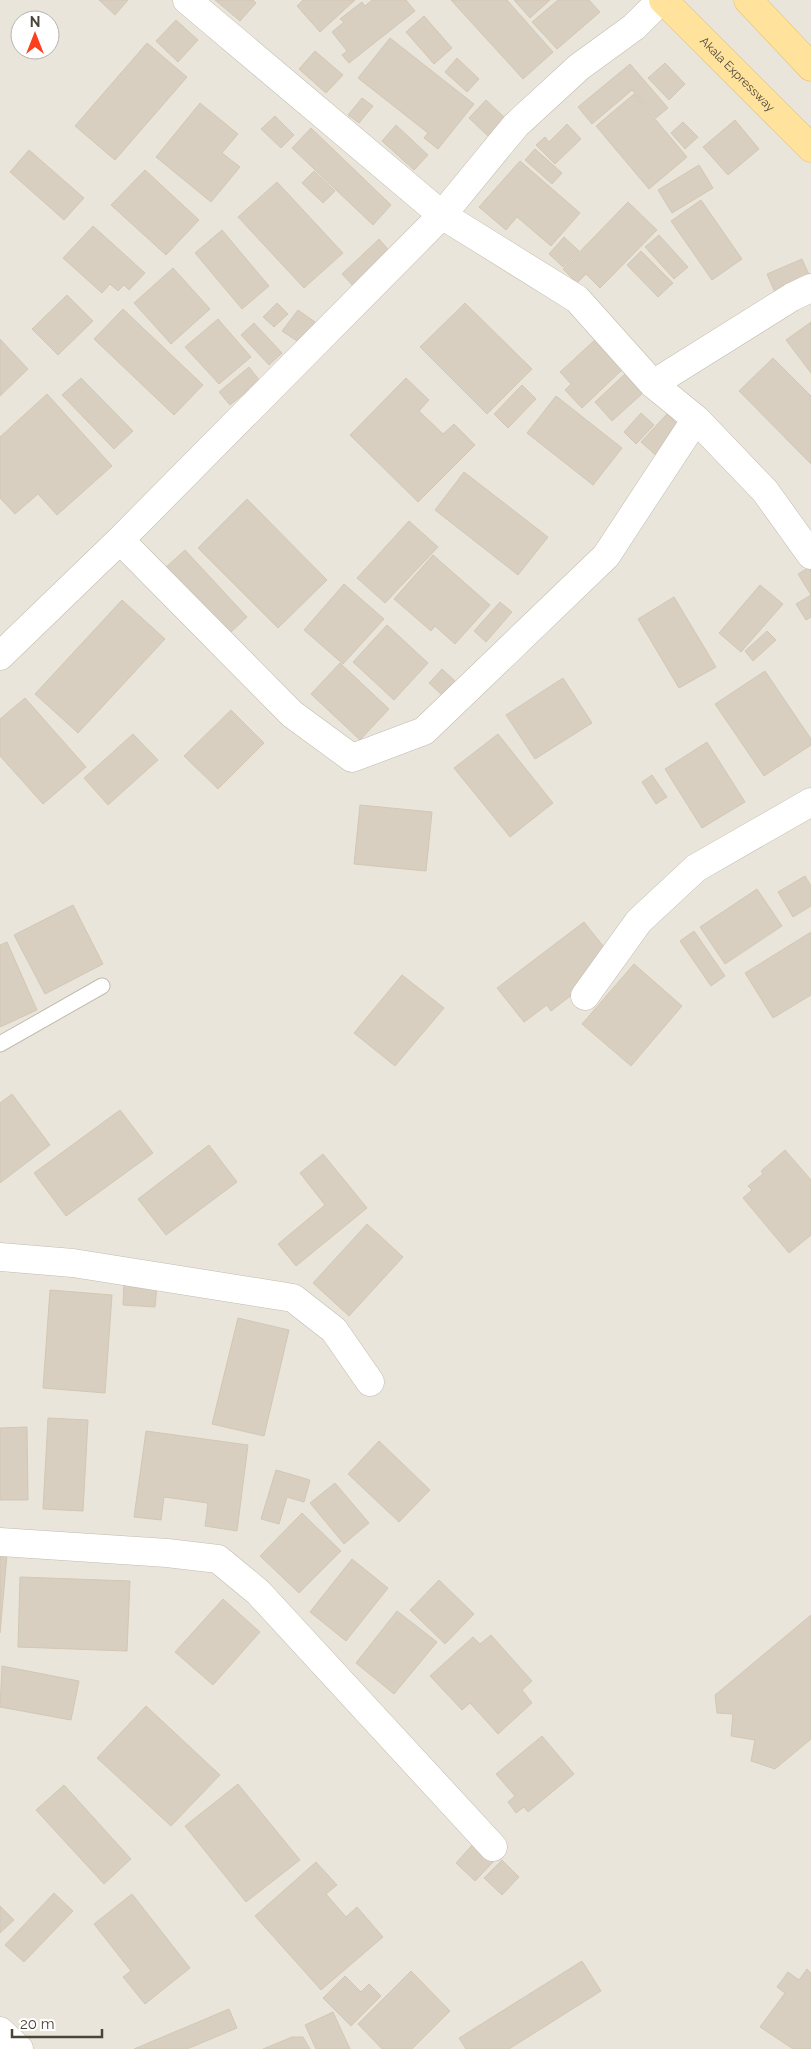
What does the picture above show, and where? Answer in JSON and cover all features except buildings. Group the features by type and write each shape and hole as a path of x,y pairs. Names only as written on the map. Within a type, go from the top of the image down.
{"main road":[{"name":"Akala Expressway","path":"662,0 811,148"},
{"path":"748,0 811,67"}],"street":[{"path":"187,0 442,215 577,299 653,384 696,419 765,491 811,555"},
{"path":"0,656 120,540 442,215 516,125 579,66 634,27 662,0"},
{"path":"653,384 792,297 811,288"},
{"path":"120,540 292,714 352,758 424,731 606,556 696,419"},
{"path":"585,996 639,921 696,868 811,802"},
{"path":"0,1257 73,1263 293,1298 334,1330 370,1382"},
{"path":"0,1542 167,1553 218,1559 258,1592 493,1847"},
{"path":"0,2031 19,2049"}],"lane":[{"path":"0,1044 102,986"}],"shaded area":[{"path":"0,0 811,0 811,2049 0,2049"}]}
